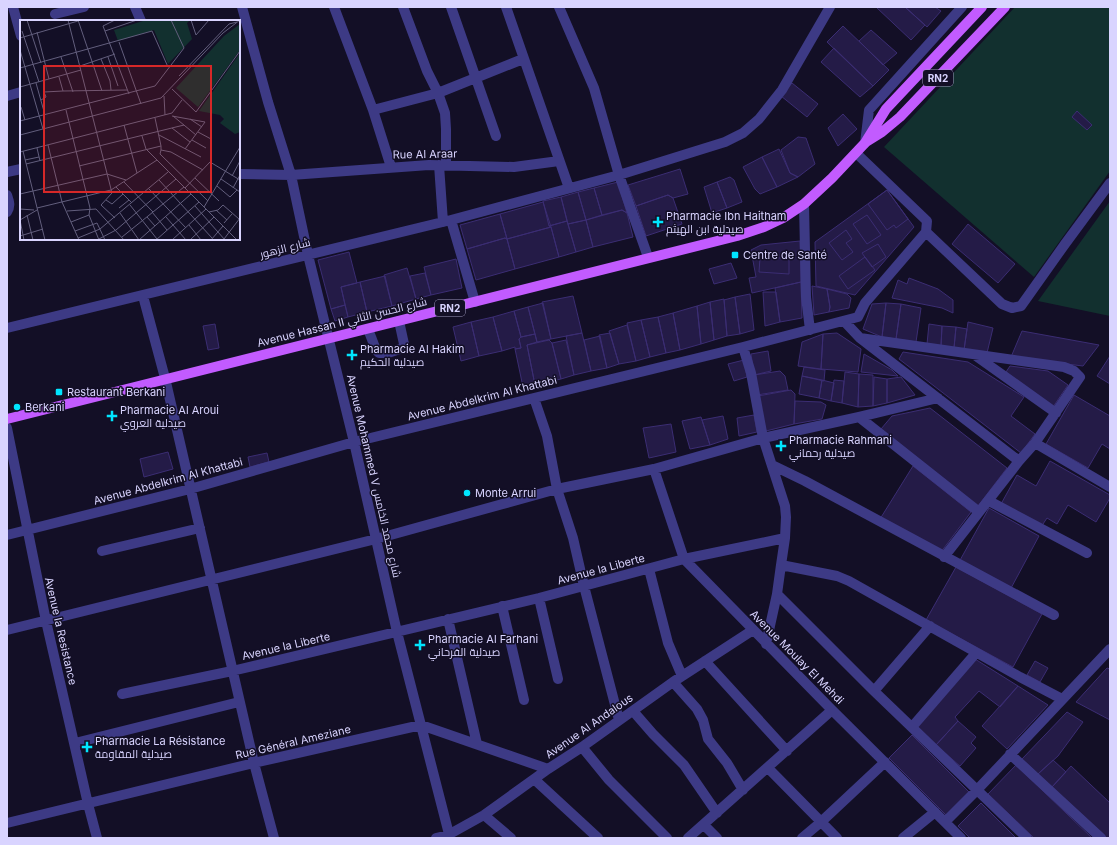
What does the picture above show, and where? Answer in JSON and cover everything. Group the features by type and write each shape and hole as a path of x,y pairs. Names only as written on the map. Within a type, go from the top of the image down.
{"main road":[{"name":"Avenue Hassan II شارع الحسن الثاني","path":"7,419 165,378 329,337 368,329 737,236 764,227 783,218 804,204 832,178 864,143 886,109 982,7"},
{"name":"Avenue Hassan II شارع الحسن الثاني","path":"864,143 882,132 900,117 1005,7"}],"street":[{"path":"13,7 20,32"},
{"path":"55,14 84,7"},
{"path":"135,7 141,20"},
{"name":"Avenue Mohammed V شارع محمد الخامس","path":"242,7 244,31 291,175 308,255 354,442 397,632 449,837"},
{"path":"334,7 373,110 391,167"},
{"path":"403,7 427,72 438,93 445,113 446,129 442,165 447,221 475,302"},
{"path":"451,7 496,136"},
{"path":"506,7 569,188"},
{"path":"559,7 594,88 619,174 648,258"},
{"name":"شارع الزهور","path":"7,327 143,296 447,221 619,174 725,142 743,133 759,119 782,90 830,7"},
{"path":"864,143 869,110 962,7"},
{"path":"373,110 438,93 524,59"},
{"path":"7,96 20,92"},
{"path":"856,153 927,221 926,232 1002,304 1012,308 1021,306 1110,183"},
{"name":"Rue Al Araar","path":"240,174 291,175 391,167 442,165 514,167 559,161"},
{"path":"7,172 20,169"},
{"path":"7,195 9,202 9,209 7,212"},
{"path":"804,204 806,297 810,330"},
{"name":"Avenue Abdelkrim Al Khattabi","path":"7,535 190,489 354,442 744,347 858,317 864,302 926,232"},
{"path":"143,296 165,378 239,702 274,838"},
{"path":"368,329 376,350 379,353 388,353 403,348 404,344 399,321"},
{"path":"844,321 860,338 1019,461"},
{"path":"860,338 1064,367 1074,371 1080,377 1034,443 944,557"},
{"path":"744,347 751,374 763,438 785,506 785,538 777,594 766,644"},
{"path":"975,355 1056,413"},
{"path":"534,398 547,436 557,489 573,538 619,720"},
{"path":"7,630 376,539 557,489 654,470 763,438 938,398"},
{"path":"859,417 979,512"},
{"name":"Avenue la Resistance","path":"7,428 46,621 97,838"},
{"path":"1034,443 1110,487"},
{"path":"772,465 805,481 1054,615"},
{"name":"Avenue Moulay El Mehdi","path":"654,470 684,559 766,644 961,838"},
{"path":"989,501 1087,553"},
{"path":"102,551 200,528"},
{"name":"Avenue la Liberte","path":"122,694 232,671 539,598 684,559 785,538"},
{"path":"781,564 844,578 976,653 1062,699"},
{"path":"649,569 668,643 682,676"},
{"path":"777,594 874,691 1027,838"},
{"path":"539,598 558,679"},
{"path":"502,606 524,700"},
{"path":"448,619 477,744"},
{"path":"874,691 930,626"},
{"name":"Avenue Al Andalous","path":"436,838 449,837 484,815 673,682 754,630"},
{"path":"945,822 1110,649"},
{"path":"912,727 976,653"},
{"path":"705,661 787,751"},
{"path":"673,682 697,709 703,720 708,738 727,763 744,790"},
{"path":"75,743 239,702"},
{"path":"688,838 744,790 832,710"},
{"path":"633,711 653,734 684,765 717,813"},
{"path":"421,725 548,769"},
{"name":"Rue Général Ameziane","path":"7,823 254,763 421,725"},
{"path":"582,747 610,780 667,838"},
{"path":"1010,754 1101,838"},
{"path":"802,838 885,762"},
{"path":"768,768 838,838"},
{"path":"534,779 598,838"},
{"path":"903,838 935,812"},
{"path":"484,815 511,838"},
{"path":"704,825 717,838"}],"green space":[{"path":"1015,7 1110,7 1110,171 1034,277 884,147"},
{"path":"1110,201 1110,316 1038,301"}],"building":[{"path":"876,7 905,7 925,25 911,40"},
{"path":"905,7 935,7 941,11 927,27"},
{"path":"843,26 889,70 873,86 827,42"},
{"path":"871,30 897,53 883,65 859,41"},
{"path":"834,48 873,86 860,97 821,62"},
{"path":"792,83 818,104 807,117 781,96"},
{"path":"1077,111 1092,125 1087,130 1072,117"},
{"path":"843,114 857,129 838,146 828,128"},
{"path":"798,137 806,138 815,164 798,177 790,173 781,150"},
{"path":"779,149 790,173 798,177 777,187 762,157"},
{"path":"762,157 777,187 760,194 755,189 743,167"},
{"path":"680,169 688,194 673,198 668,195 636,206 628,185"},
{"path":"730,177 734,180 742,202 727,208 717,182"},
{"path":"618,182 627,213 622,210 602,215 594,188"},
{"path":"717,182 727,208 712,213 704,187"},
{"path":"594,188 602,215 586,220 578,192"},
{"path":"887,190 914,227 855,295 816,286 815,242"},
{"path":"887,190 908,219 896,228 894,225 887,230 868,204"},
{"path":"578,192 586,220 568,224 561,197"},
{"path":"668,195 673,198 682,224 646,236 636,206"},
{"path":"561,197 567,221 549,226 543,201"},
{"path":"543,202 551,227 507,239 500,214"},
{"path":"622,210 627,213 633,237 593,247 586,220"},
{"path":"500,214 507,239 505,238 467,249 460,225"},
{"path":"867,215 881,235 867,244 853,224"},
{"path":"586,220 593,247 576,252 568,224"},
{"path":"567,221 576,252 559,257 551,227 549,226"},
{"path":"968,224 1015,264 998,283 952,244"},
{"path":"551,227 559,257 515,269 507,239"},
{"path":"846,230 852,239 846,243 853,252 842,260 829,243"},
{"path":"505,238 507,239 515,269 476,280 467,249"},
{"path":"800,241 801,282 752,293 749,278 756,277 751,250 761,245"},
{"path":"878,244 886,257 872,267 862,253"},
{"path":"349,252 357,283 341,287 345,305 331,309 318,260"},
{"path":"865,257 875,270 848,289 839,276"},
{"path":"760,258 789,258 789,274 759,272"},
{"path":"456,259 462,288 431,295 424,267"},
{"path":"731,263 737,278 714,284 709,269"},
{"path":"407,268 416,299 392,306 384,275"},
{"path":"425,273 431,295 416,299 410,276"},
{"path":"385,276 392,306 367,312 360,282"},
{"path":"909,278 938,289 953,300 953,313 942,308 892,298 898,280 907,284"},
{"path":"360,282 367,312 348,317 341,287"},
{"path":"801,282 802,318 780,322 775,288"},
{"path":"812,286 827,289 830,307 829,312 814,315"},
{"path":"827,289 847,294 851,298 849,308 829,312 830,307"},
{"path":"763,292 776,292 780,322 765,326"},
{"path":"750,294 754,330 740,334 735,297"},
{"path":"573,296 582,333 551,339 542,302"},
{"path":"735,297 740,334 727,336 724,300"},
{"path":"724,299 727,336 714,340 710,302"},
{"path":"710,302 714,340 701,344 697,306"},
{"path":"543,303 551,339 537,342 528,307"},
{"path":"886,303 882,337 863,329 872,304"},
{"path":"886,303 901,304 896,339 882,337"},
{"path":"901,304 921,308 916,342 896,339"},
{"path":"345,305 348,317 335,321 331,309"},
{"path":"697,306 701,344 680,350 673,313"},
{"path":"528,307 535,334 521,337 514,311"},
{"path":"514,311 521,337 519,339 521,348 515,349 515,347 502,351 493,317"},
{"path":"673,313 680,350 666,353 658,317"},
{"path":"493,317 502,351 479,356 471,322"},
{"path":"658,317 666,353 650,357 641,320"},
{"path":"641,320 650,357 636,361 627,323"},
{"path":"471,322 479,356 461,361 453,327"},
{"path":"968,322 993,328 987,353 964,350"},
{"path":"215,324 219,348 208,350 203,326"},
{"path":"929,324 942,326 941,346 927,344"},
{"path":"627,325 636,361 619,364 609,331"},
{"path":"942,326 956,327 954,348 941,346"},
{"path":"956,327 967,329 964,350 954,348"},
{"path":"1022,331 1099,345 1083,366 1011,357"},
{"path":"582,333 591,371 574,375 566,336"},
{"path":"610,333 619,364 607,368 599,335"},
{"path":"837,333 861,349 858,372 821,369 823,334"},
{"path":"535,334 537,342 527,345 535,385 523,387 515,349 521,348 519,339 521,337"},
{"path":"823,334 821,369 798,366 802,342"},
{"path":"600,336 607,368 591,371 584,340"},
{"path":"549,340 552,343 561,379 535,385 527,345"},
{"path":"566,340 574,375 561,379 552,343"},
{"path":"768,351 771,371 754,375 751,354"},
{"path":"903,352 968,362 1024,397 1011,416 1035,434 1021,453 899,359"},
{"path":"864,354 892,370 898,376 861,372"},
{"path":"1110,356 1110,384 1097,376"},
{"path":"744,360 747,377 734,381 728,364"},
{"path":"1010,366 1048,371 1068,385 1053,407 1006,372"},
{"path":"804,367 825,370 824,381 802,376"},
{"path":"780,371 785,376 788,390 757,395 754,375"},
{"path":"845,372 859,374 858,407 842,403"},
{"path":"859,374 873,375 873,406 858,407"},
{"path":"802,376 822,380 819,398 799,394"},
{"path":"874,377 887,379 887,403 873,406"},
{"path":"901,377 915,395 887,403 887,379"},
{"path":"822,380 834,383 831,401 819,398"},
{"path":"834,380 844,381 842,403 831,401"},
{"path":"791,390 795,394 794,424 766,431 758,396"},
{"path":"1074,395 1110,416 1110,449 1102,444 1088,468 1046,444"},
{"path":"795,401 821,402 826,405 822,419 794,424"},
{"path":"930,408 1007,468 978,506 881,429 892,416"},
{"path":"754,415 757,432 739,436 737,418"},
{"path":"723,416 728,439 710,445 702,420"},
{"path":"701,417 710,445 690,449 682,421"},
{"path":"671,424 676,452 649,458 643,428"},
{"path":"168,452 173,469 144,477 140,459"},
{"path":"267,453 269,462 250,467 248,457"},
{"path":"1050,461 1110,495 1110,498 1096,522 1068,505 1057,524 1047,518 1041,527 1001,504 1017,475 1036,486"},
{"path":"913,466 971,512 941,552 880,519"},
{"path":"989,508 1039,536 1010,590 959,562"},
{"path":"956,567 1042,614 1013,667 926,620"},
{"path":"975,659 1018,686 1000,707 979,691 955,717 958,721 936,745 917,726"},
{"path":"1035,661 1048,668 1040,682 1027,675"},
{"path":"1107,668 1110,669 1110,720 1076,702"},
{"path":"1018,686 1048,705 1007,749 982,726"},
{"path":"1067,712 1083,722 1058,756 1038,774 1022,759"},
{"path":"958,721 976,737 971,743 976,748 960,766 936,745"},
{"path":"912,735 969,792 946,815 889,758"},
{"path":"1053,760 1066,772 1052,787 1038,774"},
{"path":"1016,765 1092,838 1034,838 988,794"},
{"path":"1071,766 1110,803 1110,838 1107,838 1052,787"},
{"path":"981,803 1016,838 970,838 958,826"}],"place":[{"name":"Pharmacie Ibn Haitham صيدلية ابن الهيثم","path":"658,222"},
{"name":"Centre de Santé","path":"735,255"},
{"name":"Pharmacie Al Hakim صيدلية الحكيم","path":"352,355"},
{"name":"Restaurant Berkani","path":"59,392"},
{"name":"Berkani","path":"17,407"},
{"name":"Pharmacie Al Aroui صيدلية العروي","path":"112,416"},
{"name":"Pharmacie Rahmani صيدلية رحماني","path":"781,446"},
{"name":"Monte Arrui","path":"467,493"},
{"name":"Pharmacie Al Farhani صيدلية الفرحاني","path":"420,645"},
{"name":"Pharmacie La Résistance صيدلية المقاومة","path":"87,747"}]}
